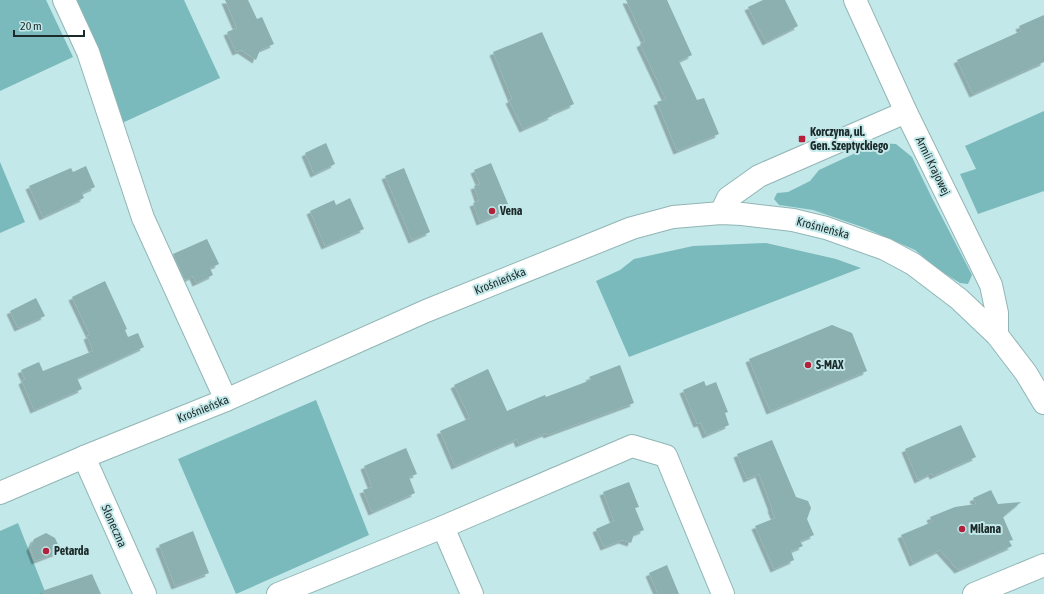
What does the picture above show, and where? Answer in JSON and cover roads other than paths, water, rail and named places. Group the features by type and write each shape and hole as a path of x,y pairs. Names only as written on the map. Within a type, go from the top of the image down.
{"street":[{"path":"64,0 88,52 143,218 226,400"},
{"name":"Armii Krajowej","path":"855,0 906,112 991,284 997,313 997,335"},
{"path":"721,213 728,198 759,176 906,112"},
{"name":"Krośnieńska","path":"0,493 84,457 226,400 426,311 632,228 673,217 721,213 793,220 826,228 885,249 913,264 937,282 959,299 997,335 1026,373 1044,403"},
{"path":"278,594 443,527 632,446 666,456 723,594"},
{"name":"Słoneczna","path":"84,457 145,594"},
{"path":"443,527 472,594"},
{"path":"974,594 1044,565"}],"place":[{"name":"Korczyna, ul. Gen. Szeptyckiego","path":"802,139"},
{"name":"Vena","path":"492,211"},
{"name":"S-MAX","path":"808,365"},
{"name":"Milana","path":"962,529"},
{"name":"Petarda","path":"46,551"}]}
